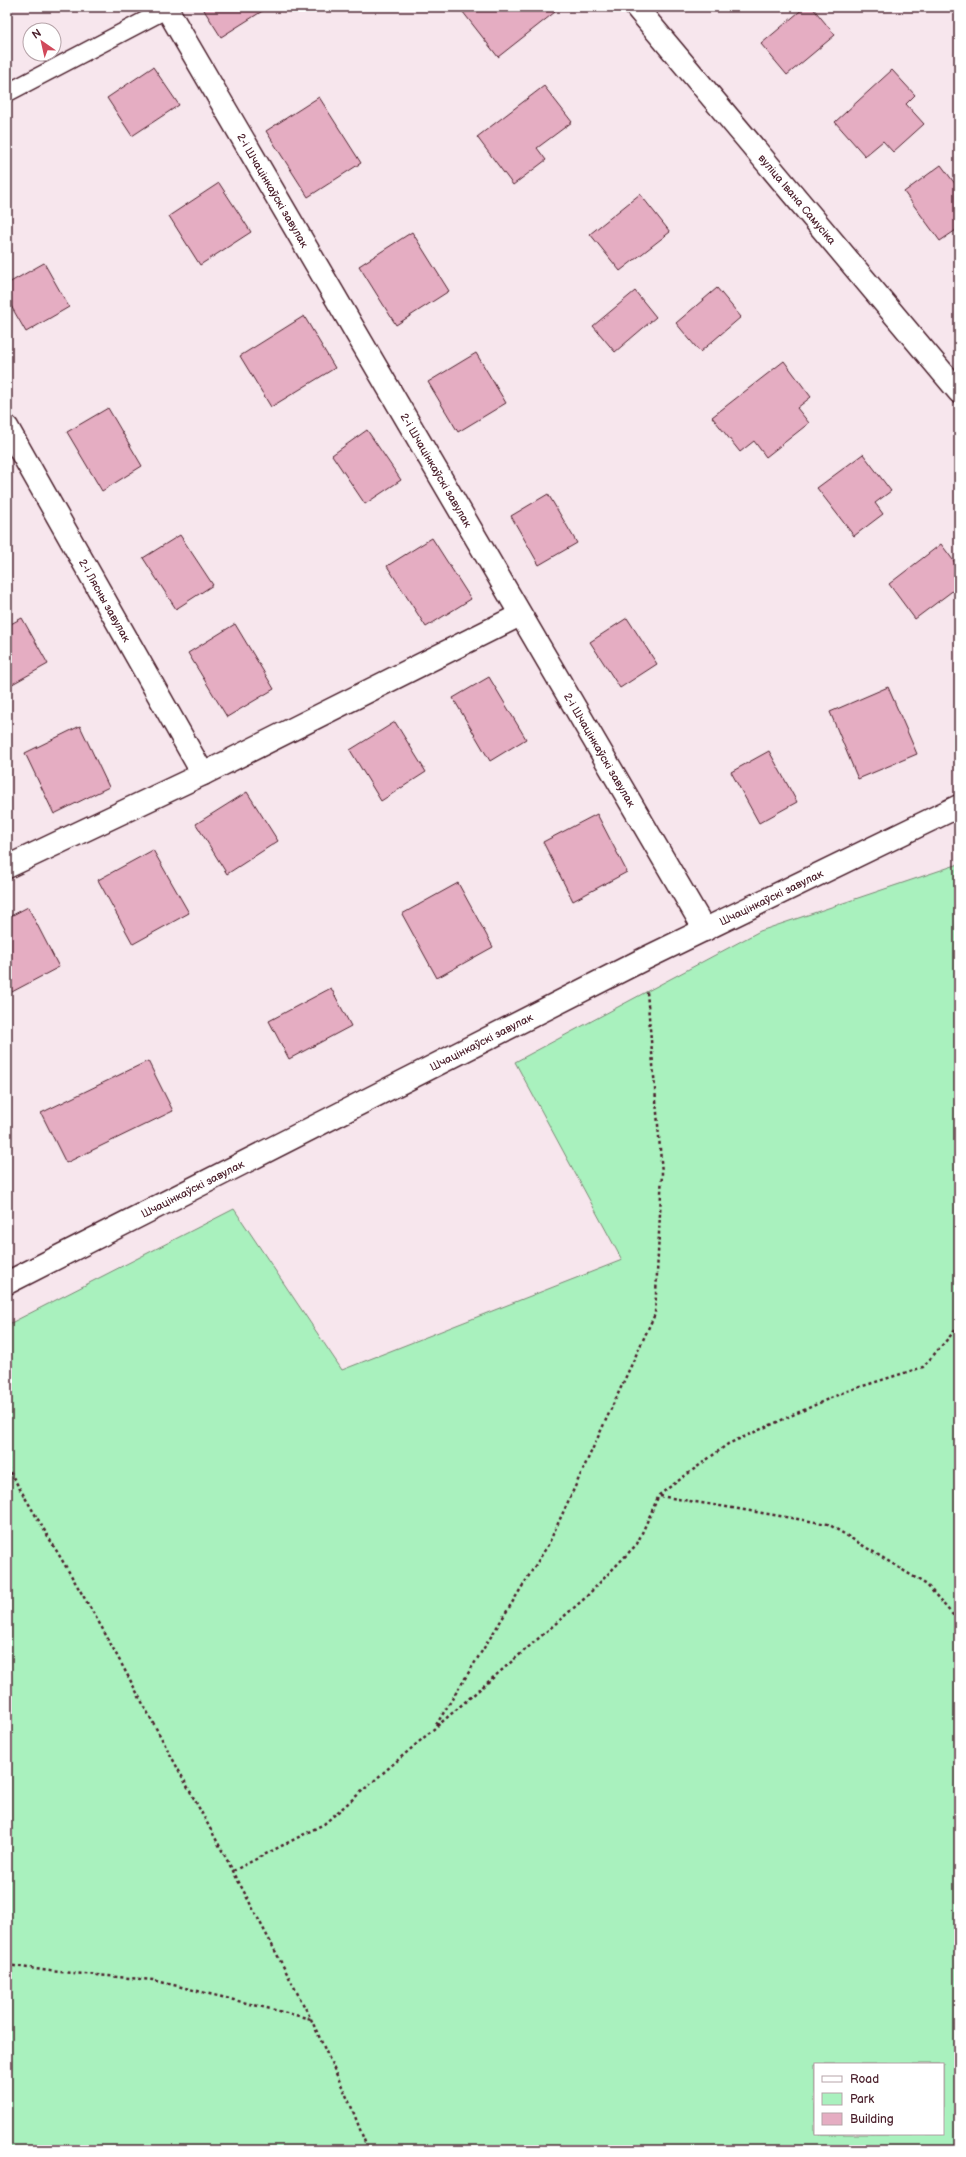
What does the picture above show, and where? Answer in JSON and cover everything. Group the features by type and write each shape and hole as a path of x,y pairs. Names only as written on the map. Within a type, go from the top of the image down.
{"street":[{"name":"вуліца Івана Самусіка","path":"636,7 959,392"},
{"name":"2-і Шчацінкаўскі завулак","path":"167,9 705,930"},
{"name":"2-і Лясны завулак","path":"7,427 203,774"},
{"path":"7,867 203,774 520,615"},
{"name":"Шчацінкаўскі завулак","path":"7,1283 644,959 959,806"}],"lane":[{"path":"7,93 167,9"}],"path":[{"path":"434,1729 548,1545 655,1314 662,1173 644,959"},
{"path":"233,1871 324,1824 589,1593 637,1544 659,1496 728,1444 844,1392 923,1367 959,1326"},
{"path":"7,1467 101,1626 233,1871 311,2019 351,2106 368,2150"},
{"path":"659,1496 828,1524 927,1585 959,1622"},
{"path":"7,1965 50,1971 153,1980 311,2019"}],"green space":[{"path":"959,864 959,2150 7,2150 7,1325 234,1209 342,1370 622,1260 515,1062 760,931"}],"building":[{"path":"202,7 261,7 264,10 221,37"},
{"path":"459,7 551,7 555,12 498,57"},
{"path":"805,7 812,7 835,35 787,75 761,44"},
{"path":"153,67 179,105 132,136 107,98"},
{"path":"892,70 915,95 906,104 924,124 893,152 883,141 865,156 835,122"},
{"path":"544,86 572,122 537,148 546,160 513,185 477,137"},
{"path":"319,97 361,163 308,197 266,131"},
{"path":"941,165 959,189 959,228 940,241 904,192"},
{"path":"219,183 251,232 200,265 169,216"},
{"path":"640,194 670,232 620,271 590,234"},
{"path":"412,232 449,291 396,325 359,266"},
{"path":"44,263 69,307 26,332 7,299 7,284"},
{"path":"717,288 741,317 700,352 676,323"},
{"path":"635,291 656,317 615,352 593,326"},
{"path":"304,316 335,368 271,407 240,356"},
{"path":"476,353 506,403 458,432 428,382"},
{"path":"784,361 811,397 797,408 809,423 766,457 754,441 740,452 712,417"},
{"path":"108,408 142,466 102,491 67,432"},
{"path":"367,430 401,480 365,504 332,455"},
{"path":"863,454 891,491 875,503 883,514 854,536 817,488"},
{"path":"548,494 577,543 539,565 511,516"},
{"path":"180,535 213,585 176,609 143,558"},
{"path":"432,538 471,599 426,627 387,566"},
{"path":"941,544 959,568 959,586 915,619 889,584"},
{"path":"22,618 48,664 7,687 7,626"},
{"path":"627,618 657,664 620,688 590,642"},
{"path":"235,624 274,689 227,717 188,653"},
{"path":"489,677 526,739 490,761 453,698"},
{"path":"888,687 917,754 858,779 830,712"},
{"path":"395,722 426,772 381,801 350,750"},
{"path":"80,726 109,787 54,814 25,753"},
{"path":"769,751 797,802 759,823 731,772"},
{"path":"247,792 278,841 227,874 196,824"},
{"path":"597,814 627,872 573,901 543,842"},
{"path":"153,850 189,913 133,944 98,880"},
{"path":"458,883 493,947 437,978 402,914"},
{"path":"28,907 59,967 10,993 7,988 7,918"},
{"path":"331,988 351,1026 289,1059 269,1021"},
{"path":"148,1061 173,1111 66,1163 41,1113"}]}
